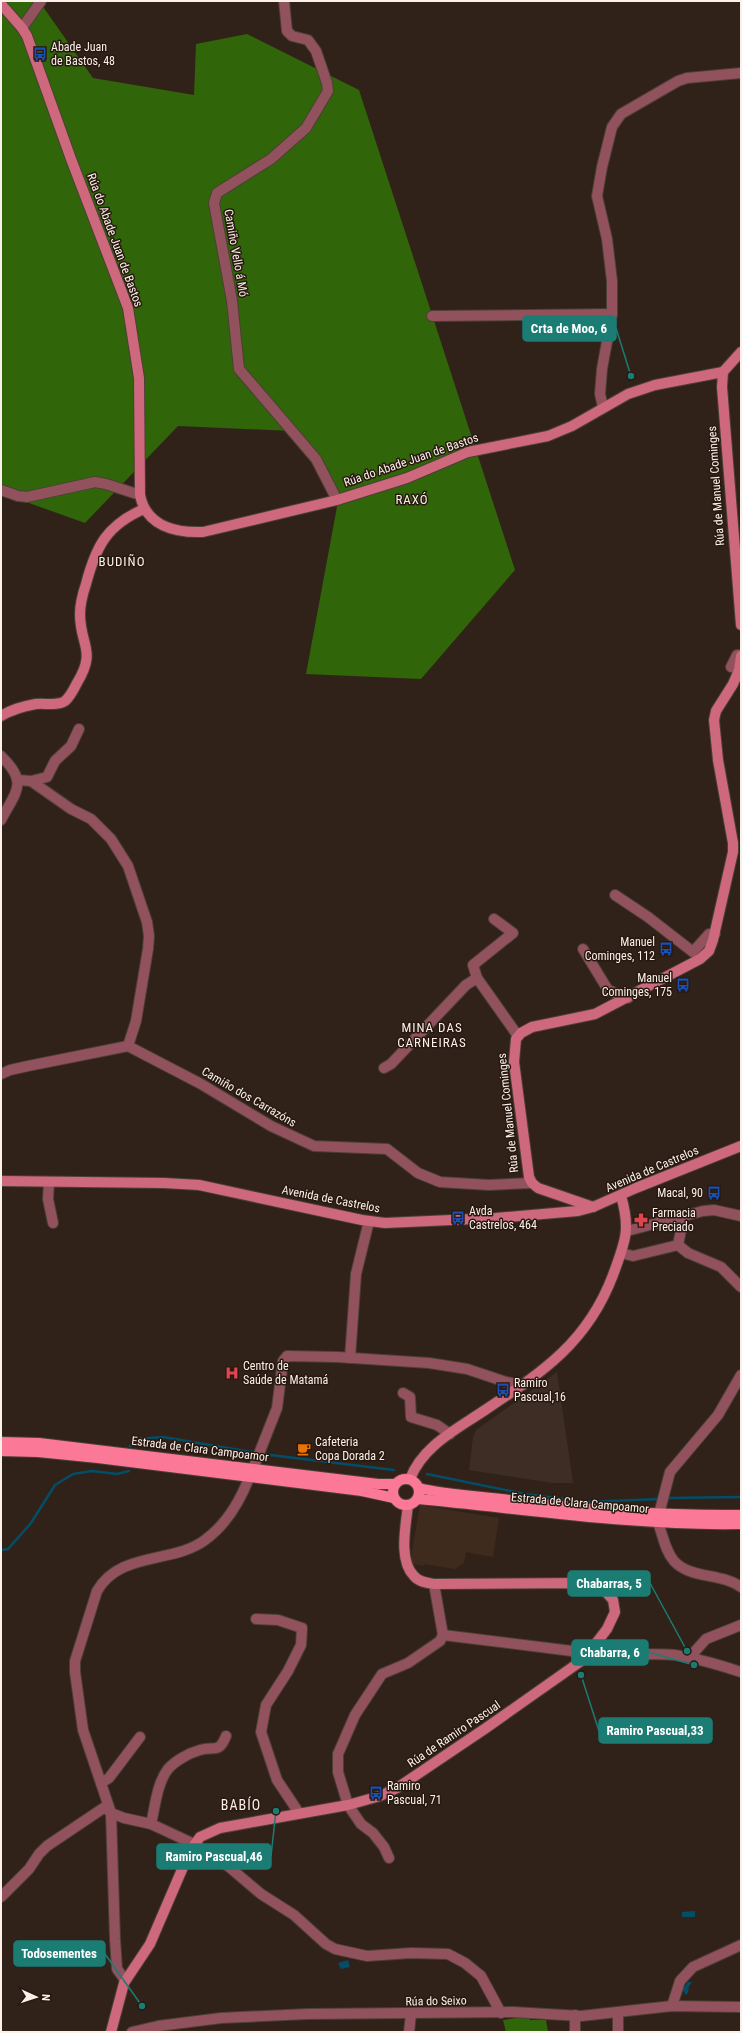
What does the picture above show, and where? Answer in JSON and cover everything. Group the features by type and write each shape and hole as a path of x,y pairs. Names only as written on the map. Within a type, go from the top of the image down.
{"main road":[{"name":"Estrada de Clara Campoamor","path":"1,1442 69,1446 251,1473 362,1491 394,1498 400,1504 408,1505"},
{"name":"Estrada de Clara Campoamor","path":"1,1450 38,1452 378,1484 395,1484 402,1479 410,1479"},
{"path":"408,1505 418,1499 419,1488 414,1481 410,1479"},
{"path":"394,1498 393,1491 395,1484"},
{"name":"Estrada de Clara Campoamor","path":"419,1488 564,1507 660,1514 741,1524"},
{"name":"Estrada de Clara Campoamor","path":"418,1499 556,1515 741,1515"}],"street":[{"path":"22,28 41,1"},
{"name":"Camiño Vello á Mó","path":"284,1 288,31 292,36 308,40 316,51 327,83 328,92 306,128 271,159 218,193 214,203 232,301 239,369 312,454 337,500"},
{"name":"Rúa do Abade Juan de Bastos","path":"1,4 27,36 71,159 128,308 139,378 140,495 144,509 150,517 166,528 189,533 203,532 337,500 407,478 468,452 523,442 560,432 603,406 628,394 655,385 723,372"},
{"path":"603,406 600,394 602,369 612,314 612,281 607,239 597,196 602,167 612,127 626,110 678,81 687,78 741,73"},
{"path":"432,316 612,314"},
{"path":"723,372 741,352"},
{"name":"Rúa de Manuel Cominges","path":"723,372 724,410 741,625"},
{"path":"1,490 18,496 27,497 95,482 140,495"},
{"path":"1,716 30,706 57,703 67,699 85,670 87,664 86,647 80,622 80,611 95,554 107,534 130,515 144,509"},
{"path":"730,666 737,655 741,655"},
{"path":"494,919 513,933 473,965 477,978 518,1036 532,1027 591,1016 700,959 708,951 714,934 732,860 733,843 718,760 714,720 716,711 736,677 741,655"},
{"path":"18,780 31,781 47,777 55,761 71,746 79,729"},
{"path":"1,756 18,780 18,786 1,820"},
{"path":"1,1074 10,1070 28,1066 128,1046 136,1021 148,949 149,936 147,922 128,866 111,839 91,819 71,809 31,781"},
{"path":"615,895 648,917 693,952 709,934 714,934"},
{"path":"583,949 608,990 628,998"},
{"path":"384,1068 391,1064 466,985 477,978"},
{"name":"Rúa de Manuel Cominges","path":"518,1036 514,1047 514,1062 529,1177 532,1183 545,1190 593,1207"},
{"name":"Camiño dos Carrazóns","path":"128,1046 201,1084 271,1126 314,1146 387,1149 418,1173 440,1182 489,1185 532,1183"},
{"name":"Avenida de Castrelos","path":"1,1181 164,1183 199,1185 369,1221 400,1223 558,1213 593,1207 741,1146"},
{"path":"49,1182 48,1199 53,1223"},
{"path":"410,1479 425,1454 450,1434 523,1385 562,1353 591,1321 605,1296 621,1253 627,1231 628,1222 621,1196"},
{"path":"627,1231 692,1213 714,1210 741,1216"},
{"path":"678,1245 682,1225 681,1216"},
{"path":"350,1358 356,1274 369,1221"},
{"path":"621,1253 633,1256 678,1245"},
{"path":"678,1245 688,1253 721,1268 741,1286"},
{"path":"125,1980 117,1969 111,1813 83,1730 75,1672 76,1661 97,1591 103,1581 136,1561 172,1554 205,1540 224,1523 237,1505 277,1408 284,1358 291,1356 350,1358 429,1363 467,1369 506,1382 523,1385"},
{"path":"741,1374 718,1415 670,1472 660,1514 668,1551 673,1560 680,1566 728,1580 741,1587"},
{"path":"403,1393 410,1398 412,1417 437,1425 450,1434"},
{"name":"Rúa de Ramiro Pascual","path":"111,2032 117,2004 125,1980 153,1938 194,1844 206,1833 220,1828 348,1805 380,1796 413,1778 549,1685 584,1659 607,1629 615,1612 613,1600 599,1588 580,1583 546,1582 434,1584 420,1580 414,1576 407,1563 405,1545 408,1505"},
{"path":"390,1858 384,1847 372,1833 360,1824 348,1805 338,1772 338,1754 361,1705 385,1672 408,1662 440,1641 443,1635 434,1584"},
{"path":"256,1619 278,1620 302,1628 301,1645 266,1706 261,1732 277,1780 286,1797 299,1813"},
{"path":"690,1658 706,1639 741,1625"},
{"path":"443,1635 572,1650 584,1659"},
{"path":"597,1644 607,1650 623,1653 690,1658 741,1672"},
{"path":"151,1824 162,1779 168,1770 175,1762 200,1750 217,1749 222,1745 226,1736"},
{"path":"101,1783 109,1778 140,1737"},
{"path":"1,1897 29,1869 38,1854 47,1846 105,1807 111,1813 124,1818 151,1824 194,1844 228,1866 261,1894 294,1915 326,1944 335,1949 367,1956 411,1953 448,1954 465,1963 481,1976 501,2013"},
{"path":"672,2006 680,1981 693,1967 741,1945"},
{"name":"Rúa do Seixo","path":"132,2032 158,2026 221,2018 307,2014 501,2013 575,2016 672,2006 741,2008"},
{"path":"618,2012 618,2032"},
{"path":"409,2032 410,2014"},
{"path":"574,2032 575,2016"}],"shaded area":[{"path":"557,1372 573,1483 552,1483 469,1470 473,1437 476,1430"},
{"path":"420,1505 499,1518 493,1557 466,1552 464,1563 455,1569 424,1564 423,1566 410,1563"}],"green space":[{"path":"1,1 39,1 93,78 194,95 196,44 247,34 359,90 515,570 421,679 306,674 339,496 293,431 178,426 85,523 1,493"},
{"path":"529,2016 530,2020 546,2020 548,2032 506,2032 503,2020"}],"water":[{"path":"695,1911 695,1917 682,1917 682,1912"},
{"path":"348,1960 350,1967 341,1969 338,1963"},
{"path":"688,1982 692,1982 686,1995 682,1989"}],"waterway":[{"path":"130,1446 137,1439 163,1437 257,1453"},
{"path":"262,1454 394,1470"},
{"path":"1,1550 8,1549 31,1523 55,1485 73,1474 92,1471 117,1474 129,1471"},
{"path":"427,1474 525,1494 586,1502 660,1499"},
{"path":"667,1498 741,1497"}],"place":[{"name":"Abade Juan de Bastos, 48","path":"40,54"},
{"name":"Crta de Moo, 6","path":"631,376"},
{"name":"Manuel Cominges, 112","path":"666,949"},
{"name":"Manuel Cominges, 175","path":"683,985"},
{"name":"Macal, 90","path":"714,1193"},
{"name":"Avda Castrelos, 464","path":"458,1218"},
{"name":"Farmacia Preciado","path":"641,1220"},
{"name":"Centro de Saúde de Matamá","path":"232,1373"},
{"name":"Ramiro Pascual,16","path":"503,1390"},
{"name":"Cafeteria Copa Dorada 2","path":"304,1449"},
{"name":"Chabarras, 5","path":"687,1651"},
{"name":"Chabarra, 6","path":"694,1665"},
{"name":"Ramiro Pascual,33","path":"581,1675"},
{"name":"Ramiro Pascual, 71","path":"376,1793"},
{"name":"Ramiro Pascual,46","path":"276,1811"},
{"name":"Todosementes","path":"142,2006"}],"district":[{"name":"RAXÓ","path":"412,499"},
{"name":"BUDIÑO","path":"122,561"},
{"name":"MINA DAS CARNEIRAS","path":"432,1034"},
{"name":"BABÍO","path":"241,1805"}]}
